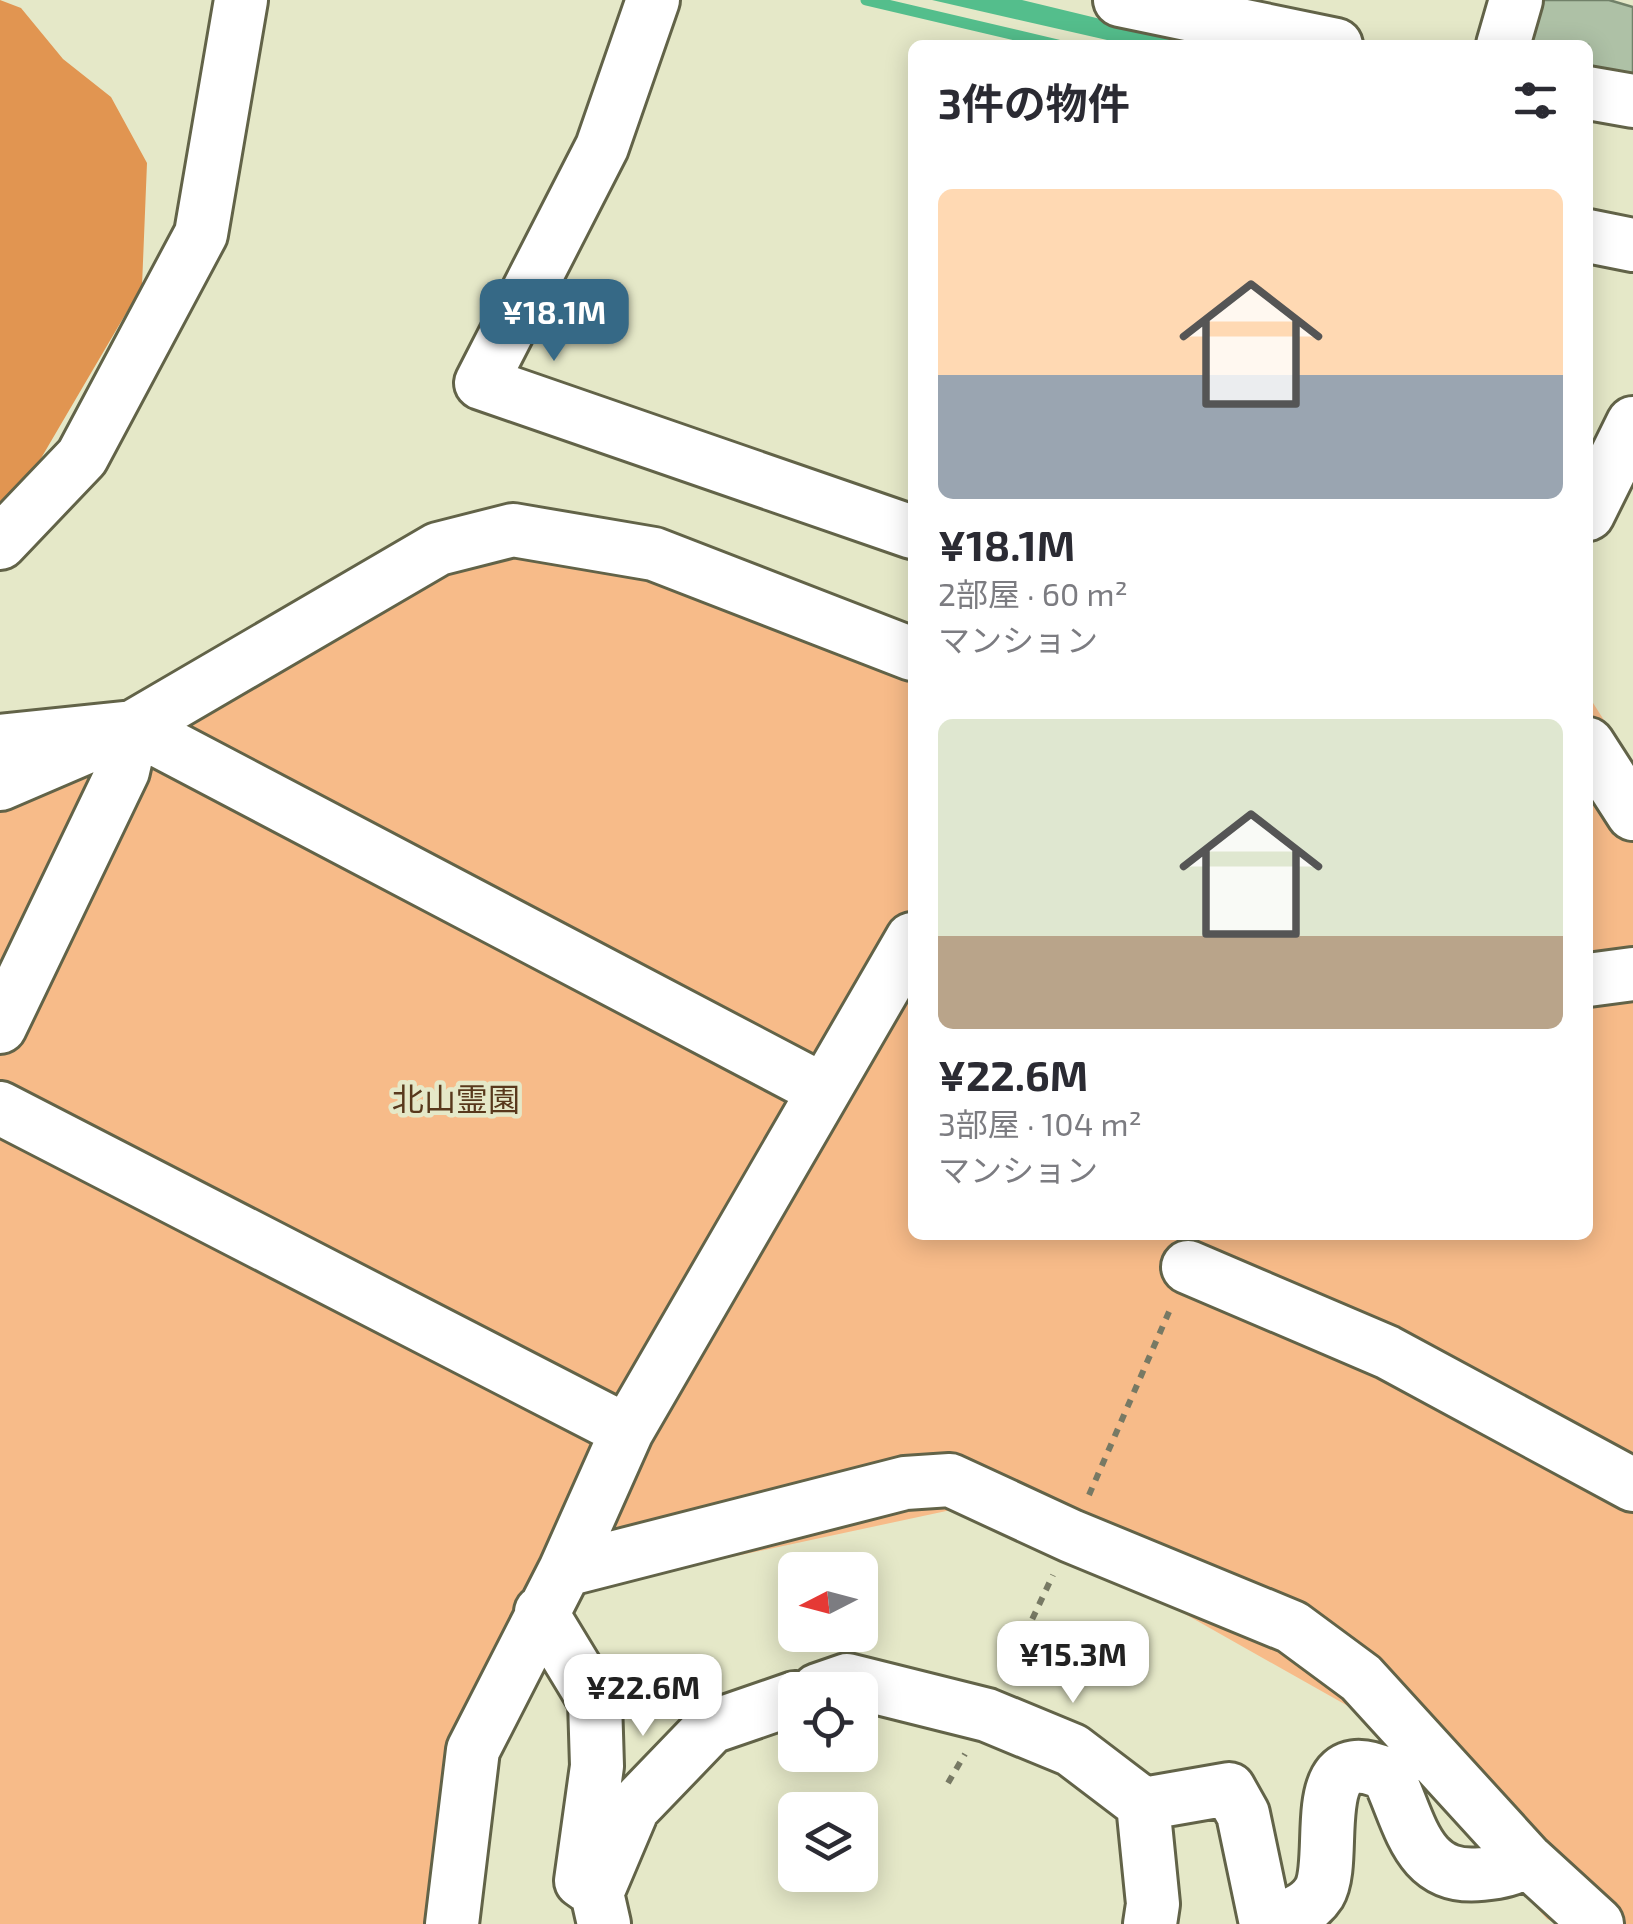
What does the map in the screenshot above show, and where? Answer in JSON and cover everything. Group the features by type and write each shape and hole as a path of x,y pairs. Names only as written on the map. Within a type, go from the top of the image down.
{"street":[{"path":"0,543 82,457 201,234 241,0"},
{"path":"653,0 602,147 481,382 908,531"},
{"path":"1120,0 1266,37 1292,40"},
{"path":"1504,40 1516,0"},
{"path":"1593,94 1633,101"},
{"path":"1593,237 1633,245"},
{"path":"1593,504 1633,423"},
{"path":"0,784 133,728 438,548 512,530 654,554 908,652"},
{"path":"0,1027 123,771 133,728"},
{"path":"0,741 133,728 824,1090"},
{"path":"1593,752 1633,814"},
{"path":"452,1924 473,1750 627,1431 908,946"},
{"path":"1593,979 1633,974"},
{"path":"0,1108 627,1431"},
{"path":"1188,1267 1386,1352 1633,1485"},
{"path":"553,1591 905,1483 950,1480 1071,1536 1292,1627 1361,1678 1527,1860 1597,1924"},
{"path":"553,1591 595,1701 597,1766 581,1882 600,1909"},
{"path":"878,1688 988,1715 1072,1750 1143,1804 1153,1904 1150,1924"},
{"path":"600,1909 633,1808 711,1727 778,1704"},
{"path":"1143,1804 1229,1788 1242,1814 1265,1920 1296,1914 1318,1894 1326,1873 1324,1842 1334,1783 1348,1769 1368,1766 1388,1776 1420,1848 1436,1867 1456,1876 1514,1870 1527,1860"}],"path":[{"path":"988,1715 1188,1267"}],"green space":[{"name":"北山霊園","path":"497,512 624,520 908,636 908,1240 1593,1240 1593,703 1633,766 1633,1924 1558,1924 1547,1919 1355,1710 1185,1614 965,1507 587,1588 538,1655 498,1764 480,1924 0,1924 0,760 171,679 356,566"}],"shaded area":[{"path":"0,0 21,8 63,59 111,97 147,163 142,286 23,489 0,512"},
{"path":"932,0 1022,0 1187,40 1107,40"}],"building":[{"path":"1532,0 1609,0 1633,7 1633,86 1593,78 1593,40 1521,40"}],"waterway":[{"path":"866,0 1037,40"}]}
